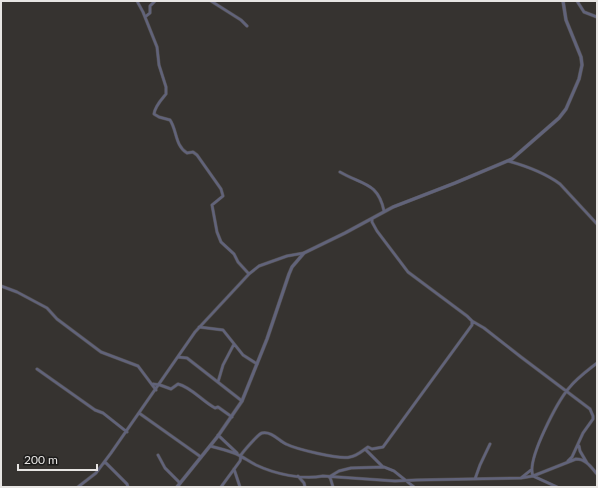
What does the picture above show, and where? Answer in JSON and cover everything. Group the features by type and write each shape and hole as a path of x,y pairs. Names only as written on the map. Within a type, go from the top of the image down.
{"street":[{"path":"137,1 157,47 160,69 165,81 167,92 159,101 154,110 154,114 170,120 182,149 187,153 193,152 197,155 221,189 223,193 222,197 212,205 219,237 223,245 234,254 238,262 249,274"},
{"path":"145,17 150,13 150,6 155,1"},
{"path":"211,1 241,20 247,26"},
{"path":"79,487 96,473 105,462 199,327 249,274 264,264 292,254 304,253 345,234 384,211 508,161 517,156 562,115 579,79 582,61 566,20 563,1"},
{"path":"577,1 584,12 597,17"},
{"path":"508,161 535,170 553,179 560,184 597,224"},
{"path":"340,172 375,190 381,198 384,211"},
{"path":"372,219 373,225 377,231 408,272 472,321 484,328 520,358 587,407 593,416"},
{"path":"177,487 232,417 242,401 257,364 289,274 292,267 304,253"},
{"path":"1,286 17,292 47,308 57,319 101,352 138,366 156,390"},
{"path":"239,455 257,435 265,433 272,435 297,449 341,458 351,457 368,447 372,449 384,446 470,328 472,321"},
{"path":"199,327 223,330 243,355 257,364"},
{"path":"218,382 223,365 234,344"},
{"path":"178,357 186,358 242,401"},
{"path":"533,476 532,470 534,457 539,442 556,406 566,391 583,374 597,363"},
{"path":"37,369 94,410 104,413 127,432"},
{"path":"152,384 160,384 171,390 178,384 185,386 208,404 215,408 218,407 232,417"},
{"path":"139,413 201,457"},
{"path":"593,416 597,415"},
{"path":"568,461 572,457 593,419 593,416"},
{"path":"218,435 239,455 240,461 222,487"},
{"path":"476,478 480,465 490,444"},
{"path":"579,444 580,451 587,463 597,474"},
{"path":"210,446 239,455 258,466 277,472 298,476 372,481 521,478 533,476 568,461 580,459 587,463"},
{"path":"365,449 382,466 394,471 414,487"},
{"path":"158,454 165,468 180,483"},
{"path":"105,462 128,484 128,487"},
{"path":"329,477 339,471 351,468 382,466"},
{"path":"234,470 240,487"},
{"path":"521,478 532,470"},
{"path":"298,476 304,483 305,487"},
{"path":"533,476 557,487"},
{"path":"329,477 333,487"}]}
